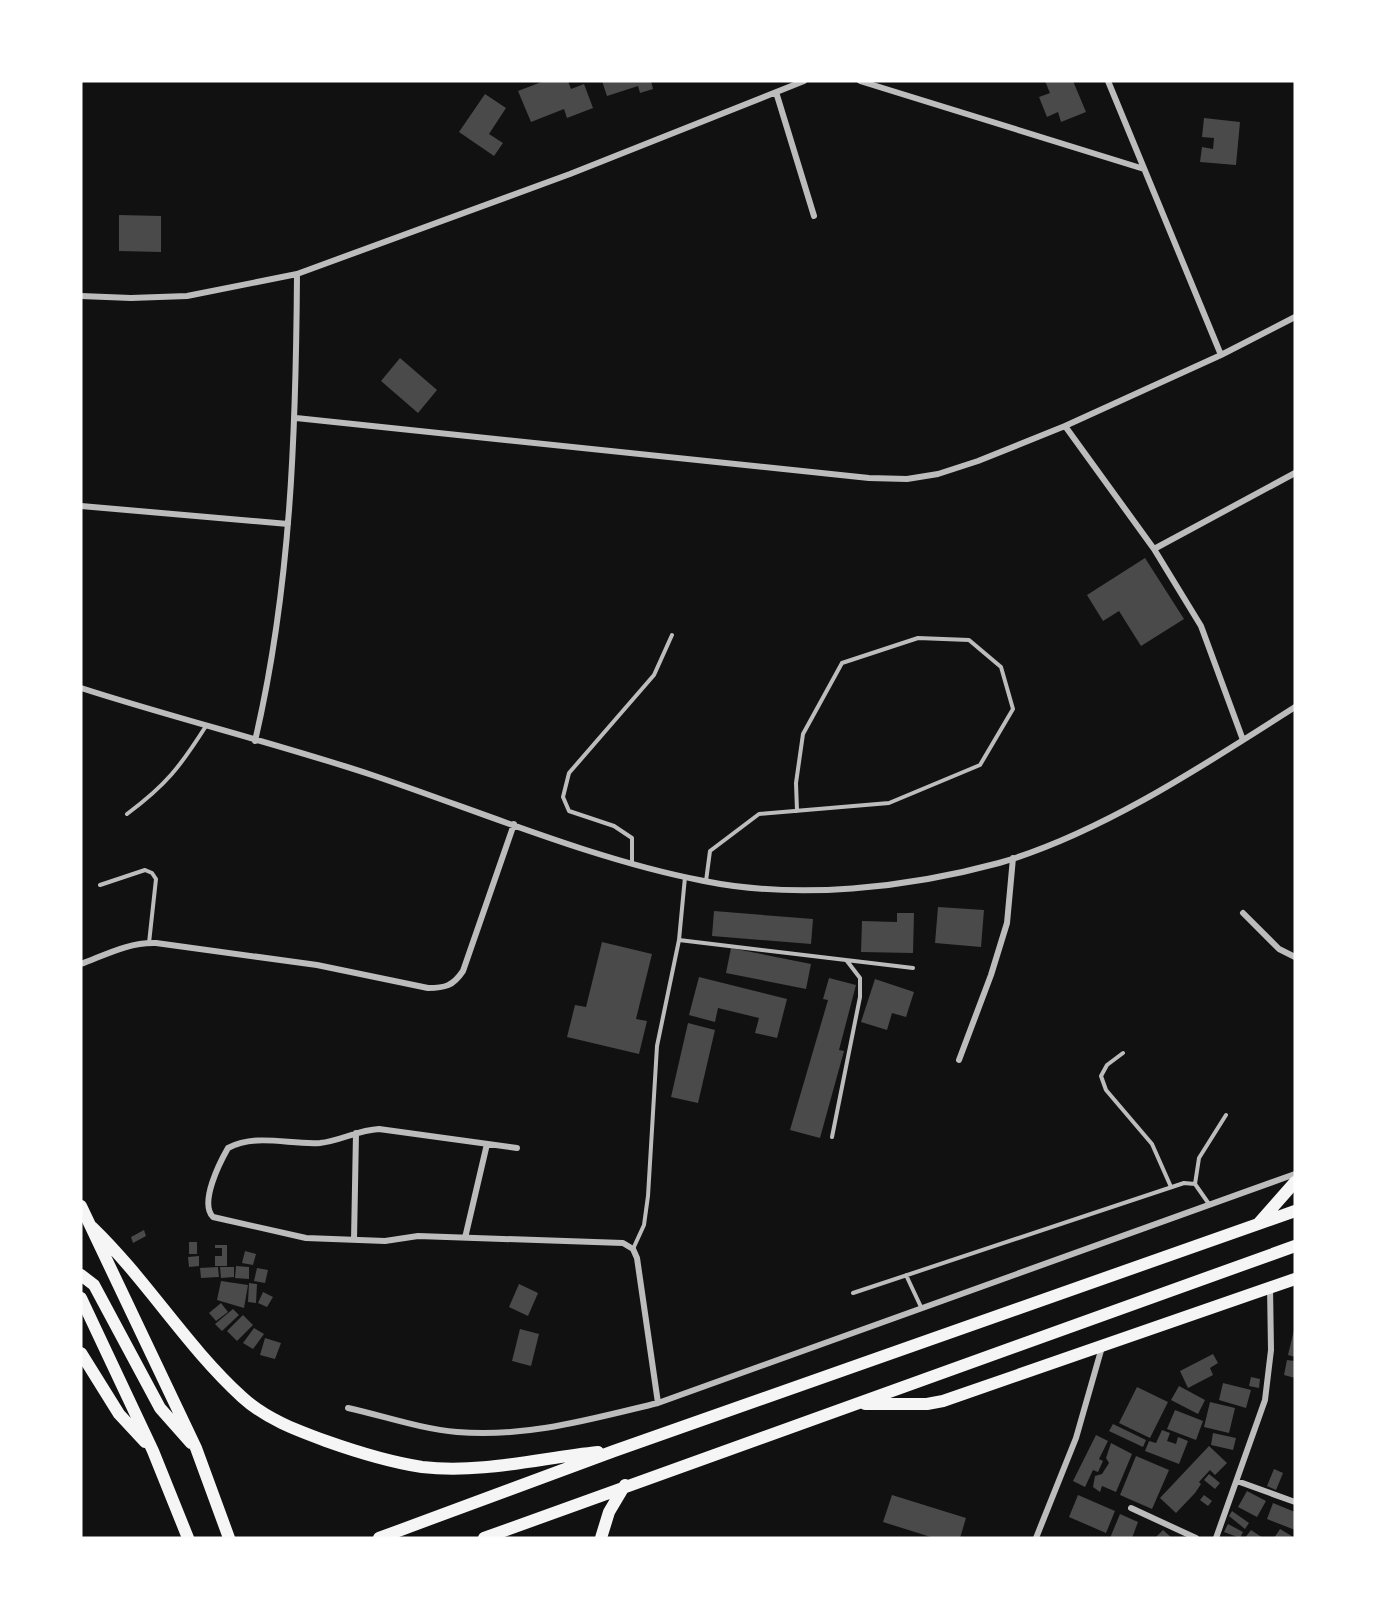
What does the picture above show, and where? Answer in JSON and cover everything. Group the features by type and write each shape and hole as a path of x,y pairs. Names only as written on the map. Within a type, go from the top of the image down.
{"highway":[{"path":"1257,1224 1295,1182"},
{"path":"81,1206 196,1448 229,1538"},
{"path":"378,1538 614,1451 1295,1211"},
{"path":"92,1227 125,1258 187,1337 243,1398 283,1425 370,1456 423,1467 459,1468 513,1464 614,1451"},
{"path":"484,1538 625,1485 1295,1246"},
{"path":"81,1275 94,1285 160,1408 172,1425 196,1448"},
{"path":"855,1404 927,1404 943,1401 1295,1279"},
{"path":"81,1298 153,1451 188,1538"},
{"path":"81,1353 119,1414 153,1451"},
{"path":"601,1538 609,1512 625,1485"}],"street":[{"path":"81,296 131,298 187,296 297,274 570,174 804,81"},
{"path":"860,81 1144,169"},
{"path":"1108,81 1221,355"},
{"path":"776,92 814,216"},
{"path":"255,741 274,645 288,524 296,418 297,274"},
{"path":"296,418 869,478 906,479 938,474 978,461 1065,426 1221,355 1295,317"},
{"path":"1065,426 1154,549 1211,647 1243,740"},
{"path":"1154,549 1295,472"},
{"path":"81,506 288,524"},
{"path":"81,688 368,774 632,863 706,882 809,891 954,874 1013,858 1074,835 1243,740 1295,707"},
{"path":"81,964 120,948 150,943 349,972 428,988 443,988 454,984 463,971 514,824"},
{"path":"959,1060 991,975 1007,923 1013,858"},
{"path":"1243,913 1279,949 1295,957"},
{"path":"517,1148 379,1129 318,1143 252,1140 228,1148 217,1166 211,1184 209,1207 213,1217 306,1238 465,1238 623,1243 633,1249 637,1258 658,1403"},
{"path":"354,1239 356,1133"},
{"path":"465,1238 487,1144"},
{"path":"348,1408 456,1432 522,1432 568,1425 658,1403 1295,1174"},
{"path":"1215,1538 1265,1400 1271,1350 1270,1287"},
{"path":"1036,1538 1076,1438 1102,1347"},
{"path":"1237,1481 1295,1502"},
{"path":"1131,1508 1196,1538"}],"lane":[{"path":"632,863 632,838 614,826 569,811 563,797 569,773 654,675 672,635"},
{"path":"706,882 710,852 759,814 797,811 889,803 980,765 1013,709 1001,667 969,640 918,638 842,663 803,734 796,783 797,811"},
{"path":"127,814 161,788 182,764 206,726"},
{"path":"100,885 145,870 152,873 156,879 150,943"},
{"path":"633,1249 644,1225 648,1196 657,1046 679,940 685,877"},
{"path":"679,940 912,968"},
{"path":"832,1137 860,997 860,978 847,960"},
{"path":"1123,1053 1107,1065 1101,1076 1103,1083 1106,1090 1152,1144 1171,1187"},
{"path":"1209,1204 1195,1184 1199,1158 1226,1115"},
{"path":"853,1293 1171,1187 1184,1183 1195,1184"},
{"path":"906,1275 921,1307"}],"building":[{"path":"544,81 568,81 571,89 584,84 593,108 567,118 564,109 531,122 518,91"},
{"path":"602,81 651,81 653,89 640,93 638,86 607,96"},
{"path":"1045,81 1073,81 1086,112 1061,122 1058,112 1047,117 1039,97 1050,93"},
{"path":"485,94 506,108 489,134 503,143 494,156 459,132"},
{"path":"1204,118 1240,122 1236,165 1200,162 1202,147 1213,149 1214,138 1202,137"},
{"path":"119,215 161,216 161,252 119,251"},
{"path":"400,358 437,390 418,413 381,381"},
{"path":"1145,558 1184,619 1141,646 1119,611 1103,621 1087,595"},
{"path":"938,907 984,910 981,947 935,943"},
{"path":"714,911 813,919 811,944 712,936"},
{"path":"897,913 914,913 913,953 861,952 862,921 897,922"},
{"path":"602,942 652,954 636,1019 647,1021 639,1054 567,1037 575,1005 586,1007"},
{"path":"731,948 811,964 806,989 726,973"},
{"path":"699,977 787,999 777,1038 755,1033 759,1018 718,1008 715,1022 689,1015"},
{"path":"829,978 856,985 839,1050 844,1051 820,1138 790,1130 828,1000 823,999"},
{"path":"875,979 914,992 906,1017 892,1013 887,1030 861,1022"},
{"path":"688,1023 715,1030 698,1103 671,1097"},
{"path":"144,1230 146,1236 133,1243 131,1237"},
{"path":"189,1242 197,1242 197,1254 189,1254"},
{"path":"215,1245 227,1245 227,1266 215,1266 215,1256 222,1256 222,1248 215,1248"},
{"path":"245,1251 256,1254 253,1265 242,1263"},
{"path":"199,1256 199,1266 189,1267 188,1257"},
{"path":"236,1266 249,1267 249,1279 235,1278"},
{"path":"218,1267 219,1277 201,1278 200,1268"},
{"path":"220,1267 234,1267 234,1277 221,1278"},
{"path":"257,1268 268,1270 265,1283 254,1281"},
{"path":"221,1281 248,1285 244,1308 217,1300"},
{"path":"249,1283 257,1284 256,1303 248,1302"},
{"path":"519,1284 538,1293 528,1316 509,1307"},
{"path":"263,1292 273,1297 267,1307 258,1303"},
{"path":"221,1303 228,1312 216,1321 209,1313"},
{"path":"233,1309 239,1315 222,1331 215,1324"},
{"path":"243,1315 253,1325 237,1341 227,1331"},
{"path":"254,1328 264,1334 253,1349 243,1343"},
{"path":"520,1329 539,1334 531,1366 512,1361"},
{"path":"1295,1330 1295,1357 1288,1355"},
{"path":"265,1338 281,1343 275,1359 260,1355"},
{"path":"1213,1354 1218,1363 1210,1368 1213,1375 1188,1388 1180,1371"},
{"path":"1287,1360 1295,1361 1295,1378 1284,1375"},
{"path":"1251,1377 1260,1379 1259,1388 1249,1386"},
{"path":"1223,1383 1251,1390 1246,1408 1219,1400"},
{"path":"1179,1386 1205,1400 1198,1414 1171,1400"},
{"path":"1137,1387 1168,1402 1150,1438 1119,1423"},
{"path":"1210,1402 1235,1408 1229,1433 1204,1427"},
{"path":"1175,1410 1203,1421 1196,1440 1167,1429"},
{"path":"1113,1424 1146,1440 1143,1447 1109,1431"},
{"path":"1162,1430 1170,1433 1167,1441 1176,1444 1178,1437 1188,1441 1179,1464 1145,1451 1149,1441 1156,1443"},
{"path":"1213,1433 1236,1438 1233,1450 1211,1445"},
{"path":"1096,1435 1108,1441 1099,1459 1103,1461 1098,1472 1093,1470 1085,1487 1073,1481"},
{"path":"1111,1443 1132,1454 1116,1492 1102,1486 1100,1492 1093,1487 1095,1476 1102,1474 1109,1463 1106,1458"},
{"path":"1209,1446 1227,1463 1215,1475 1210,1470 1199,1482 1201,1484 1195,1493 1176,1513 1160,1498"},
{"path":"1136,1456 1169,1470 1152,1509 1120,1495"},
{"path":"1274,1469 1283,1473 1276,1490 1267,1486"},
{"path":"1209,1474 1220,1483 1215,1489 1204,1480"},
{"path":"1247,1491 1266,1501 1257,1517 1238,1507"},
{"path":"892,1495 966,1518 960,1538 934,1538 883,1522"},
{"path":"1078,1495 1115,1511 1106,1533 1069,1517"},
{"path":"1204,1495 1212,1501 1208,1506 1200,1500"},
{"path":"1273,1503 1295,1512 1295,1530 1267,1519"},
{"path":"1232,1511 1249,1523 1245,1529 1229,1516"},
{"path":"1120,1514 1138,1522 1132,1538 1110,1538"},
{"path":"1228,1524 1243,1532 1240,1538 1224,1532"},
{"path":"1280,1529 1295,1538 1274,1538"},
{"path":"1163,1530 1172,1538 1155,1538"},
{"path":"1251,1530 1263,1538 1245,1538"}]}
